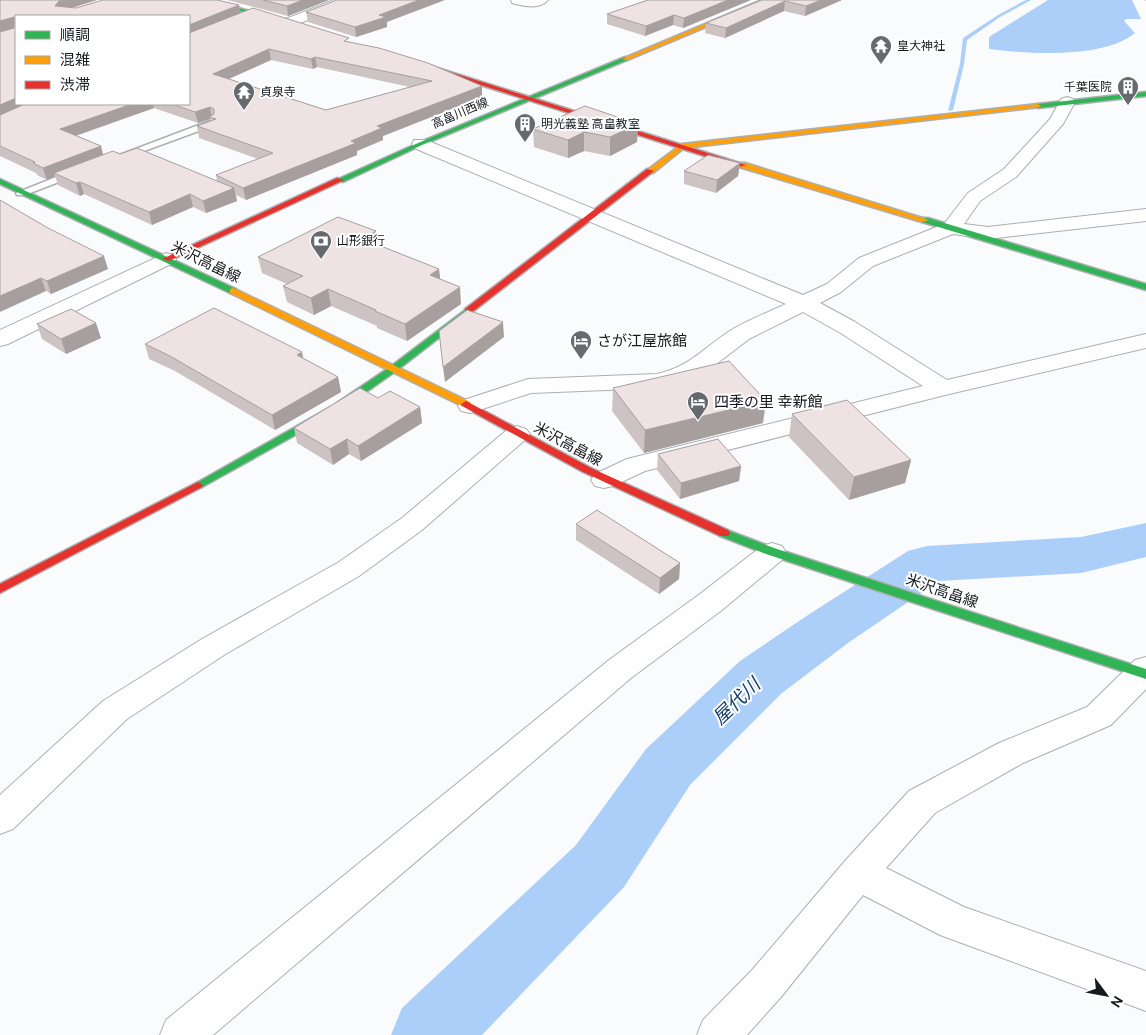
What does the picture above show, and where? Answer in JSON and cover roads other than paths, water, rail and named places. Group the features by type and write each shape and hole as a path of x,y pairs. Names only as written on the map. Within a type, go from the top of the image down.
{"street":[{"path":"204,0 258,13 307,29"},
{"path":"288,23 346,0"},
{"path":"517,0 535,3 542,0"},
{"name":"高畠川西線","path":"166,259 420,144 767,0"},
{"path":"418,64 1146,287"},
{"path":"0,589 251,457 338,407 393,369 682,146 1146,94"},
{"path":"951,228 974,197 1010,173 1057,121 1067,102"},
{"path":"420,144 803,303 847,327 943,388"},
{"name":"米沢高畠線","path":"0,181 21,193 166,259 470,406 517,434 604,480 688,518 772,553 808,562 1100,660 1144,672"},
{"path":"470,406 528,386 657,381 675,377 698,367 740,334 834,288 866,262 951,228 988,232 1146,215"},
{"path":"0,339 166,259"},
{"path":"604,480 636,464 943,388 1146,341"},
{"path":"0,818 115,710 213,647 349,569 412,524 517,434"},
{"path":"181,1035 620,669 711,602 772,553"},
{"path":"718,1035 767,984 858,873 922,802 1011,752 1099,716 1144,672"},
{"path":"858,873 954,922 1146,991"}],"lane":[{"path":"240,20 258,13"},
{"path":"112,159 212,123"},
{"path":"21,193 85,169"}],"water":[{"path":"1048,0 1132,0 1141,19 1126,19 1124,21 1135,33 1121,41 1085,51 1044,53 989,49 989,37"}],"waterway":[{"path":"950,110 962,64 965,39 999,16 1029,0"},
{"name":"屋代川","path":"429,1035 600,866 668,767 761,677 828,629 927,564 1081,555 1146,540"}],"place":[{"name":"皇大神社","path":"881,65"},
{"name":"千葉医院","path":"1128,106"},
{"name":"貞泉寺","path":"244,111"},
{"name":"明光義塾 高畠教室","path":"525,143"},
{"name":"山形銀行","path":"321,260"},
{"name":"さが江屋旅館","path":"581,360"},
{"name":"四季の里 幸新館","path":"698,421"}]}
